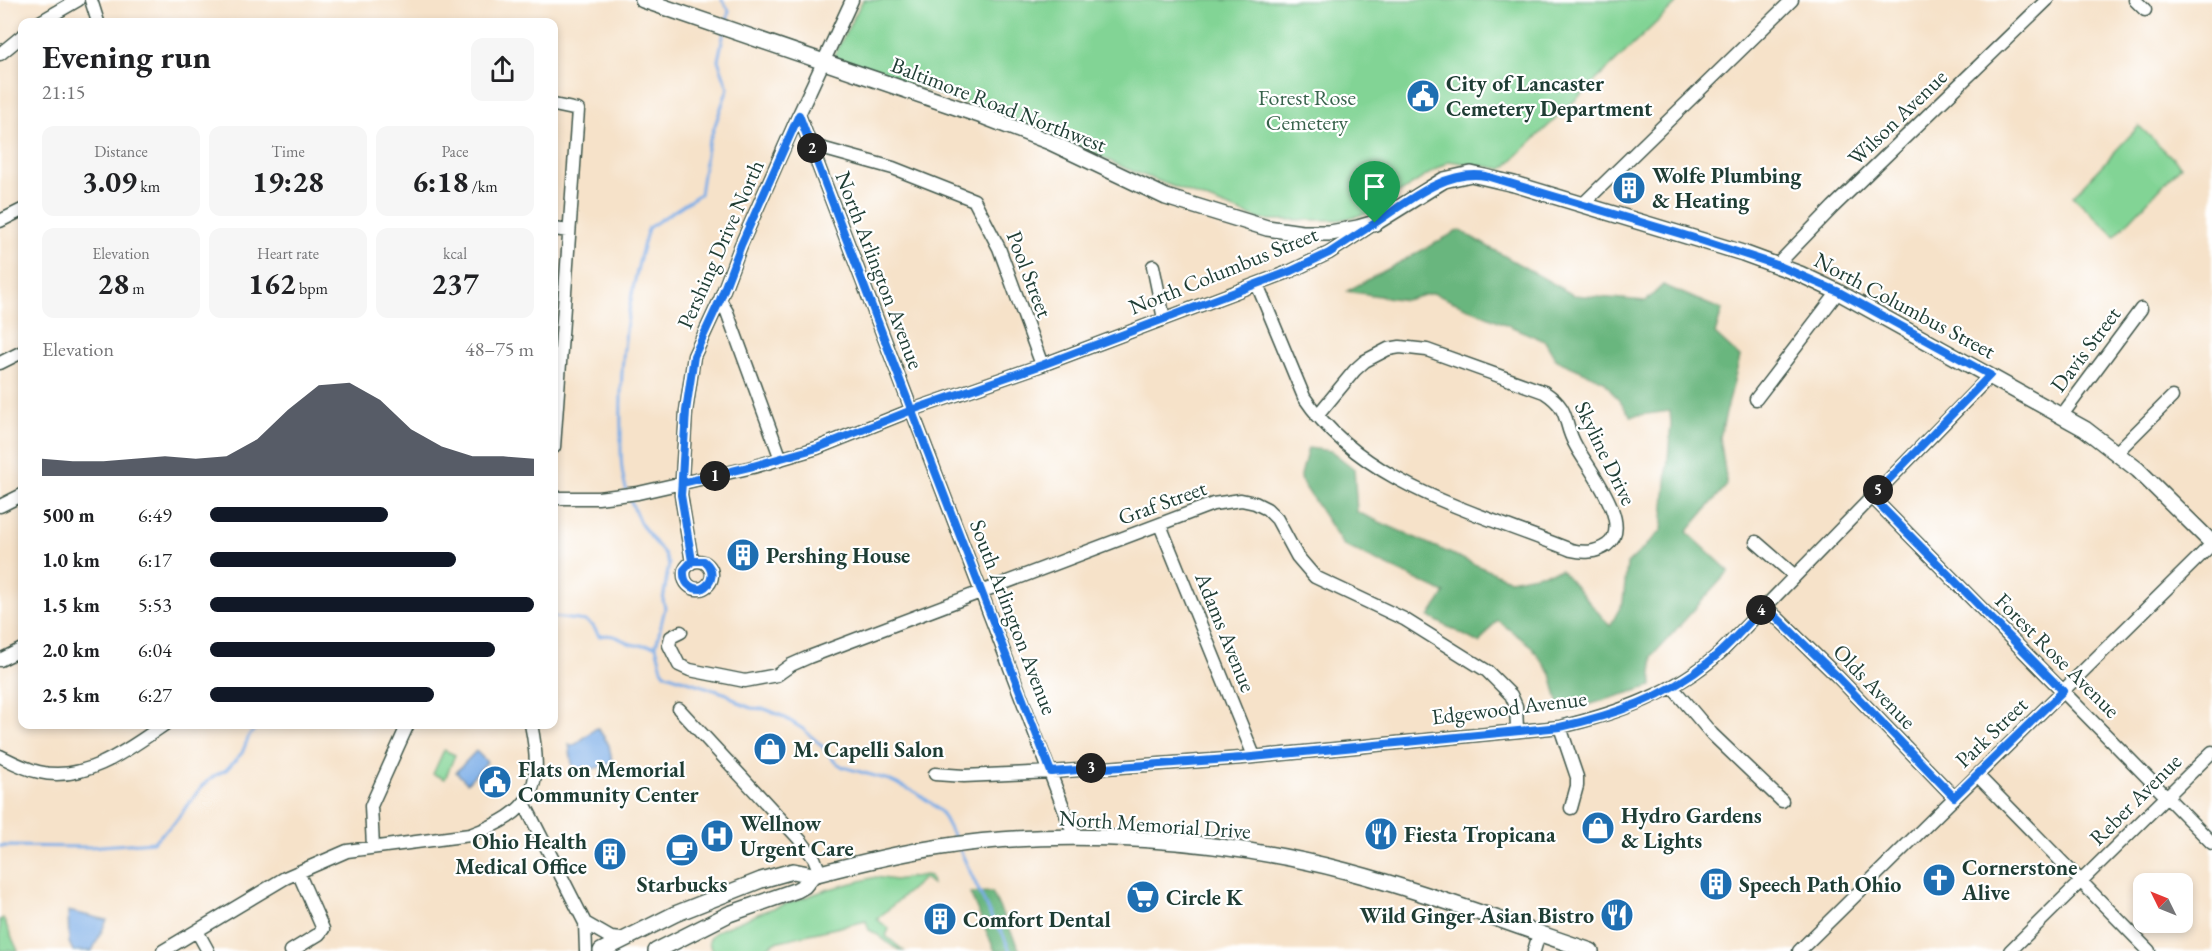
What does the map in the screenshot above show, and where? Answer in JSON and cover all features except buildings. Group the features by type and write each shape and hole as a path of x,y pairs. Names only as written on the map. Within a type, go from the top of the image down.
{"main road":[{"name":"Baltimore Road Northwest","path":"644,0 985,117 1050,142 1166,197 1246,223 1288,232 1321,233 1344,231 1375,223"},
{"name":"North Columbus Street","path":"1375,223 1444,180 1471,174 1583,204 1777,265 1839,292 2062,415 2117,452 2138,470 2212,544"},
{"name":"North Memorial Drive","path":"601,951 686,909 761,880 793,871 816,874 939,847 986,842 1108,838 1207,845 1307,862 1414,892 1591,951"},
{"name":"North Memorial Drive","path":"656,951 729,914 797,890 816,874"}],"street":[{"path":"47,18 78,0"},
{"path":"91,0 97,18"},
{"name":"Pershing Drive North","path":"692,561 682,505 682,483 686,411 694,356 720,300 741,245 852,0"},
{"path":"1583,204 1792,0"},
{"name":"Wilson Avenue","path":"1777,265 1833,207 2047,0"},
{"path":"2135,0 2145,10"},
{"path":"0,54 18,39"},
{"path":"558,106 579,110 558,351"},
{"name":"North Arlington Avenue","path":"799,115 912,410"},
{"name":"Pool Street","path":"810,145 893,168 974,200 999,248 1042,365"},
{"path":"0,221 18,212"},
{"name":"North Columbus Street","path":"558,498 627,495 781,459 817,448 912,410 1042,365 1257,284 1329,253 1375,223"},
{"path":"558,230 569,231"},
{"path":"1153,266 1164,319"},
{"name":"Skyline Drive","path":"1257,284 1298,385 1317,416 1340,438 1384,471 1459,508 1571,550 1583,552 1596,550 1609,544 1615,532 1616,517 1611,504 1574,443 1565,412 1554,398 1544,392 1427,351 1400,347 1388,349 1365,361 1317,416"},
{"path":"1756,399 1839,292"},
{"path":"720,300 727,312 781,459"},
{"name":"Davis Street","path":"2062,415 2141,309"},
{"path":"0,363 18,354"},
{"name":"Edgewood Avenue","path":"936,774 964,776 1051,772 1254,756 1517,729 1560,727 1614,713 1653,698 1710,662 1990,375"},
{"path":"2117,452 2172,397"},
{"name":"South Arlington Avenue","path":"912,410 1075,838"},
{"path":"0,506 18,497"},
{"name":"Forest Rose Avenue","path":"1872,497 2212,843"},
{"name":"Graf Street","path":"681,632 669,640 671,652 679,665 745,681 777,675 809,657 982,591 1213,504 1241,500 1267,509 1277,519 1297,556 1316,577 1404,619 1487,671 1511,695 1516,706 1517,729"},
{"name":"Adams Avenue","path":"1160,525 1254,756"},
{"path":"1756,542 1795,576"},
{"name":"Park Street","path":"1799,951 2212,544"},
{"name":"Olds Avenue","path":"1765,606 1837,676 1954,797"},
{"path":"0,660 18,651"},
{"path":"1672,687 1712,734 1782,801"},
{"path":"679,709 801,841 814,858 816,874"},
{"path":"1560,727 1577,777 1576,795 1571,808"},
{"path":"0,756 37,772 65,774 92,768 158,729"},
{"path":"373,847 371,806 406,729"},
{"path":"163,951 298,872 347,851 470,834 487,829 518,810 536,782 537,767 532,729"},
{"name":"Reber Avenue","path":"2010,951 2212,752"},
{"path":"1977,775 2149,951"},
{"path":"524,803 585,923 586,951"},
{"path":"291,951 319,934 323,928 298,872"},
{"path":"585,923 611,938 623,939"},
{"path":"197,931 208,951"},
{"path":"1534,951 1539,934"}],"green space":[{"name":"Forest Rose Cemetery","path":"863,0 1680,0 1503,169 1449,161 1366,214 1339,220 1261,220 1127,169 1053,135 833,57"},
{"path":"2139,126 2181,166 2115,236 2073,196"},
{"path":"1459,230 1573,295 1646,301 1663,285 1722,310 1715,334 1740,357 1720,437 1727,485 1687,532 1729,571 1652,656 1652,686 1561,713 1551,674 1531,646 1497,620 1479,643 1429,617 1445,593 1343,545 1300,479 1308,448 1331,451 1354,469 1357,512 1510,580 1561,570 1610,626 1623,602 1627,564 1662,530 1671,424 1670,411 1631,416 1604,381 1556,360 1545,341 1433,293 1405,300 1347,291"},
{"path":"444,750 455,755 445,779 433,774"},
{"path":"930,876 932,884 924,878 877,919 889,929 886,936 904,951 895,948 869,930 866,921 775,942 761,951 712,951 710,948 712,935 717,931 765,911 829,889 876,877 895,880"},
{"path":"992,892 1020,951 995,951 970,893"},
{"path":"3,918 18,951 0,951 0,920"}],"water":[{"path":"598,728 609,745 612,762 594,769 575,770 569,744 572,746 576,744"},
{"path":"476,751 487,762 467,783 456,772"},
{"path":"68,911 107,920 92,951 73,951 69,942"}],"waterway":[{"path":"722,0 729,10 727,22"},
{"path":"627,491 621,462 621,405 623,353 635,279 648,228 700,194 707,148 728,88 718,60 724,32"},
{"path":"629,497 640,523 665,555 669,564 663,600 665,608 656,646"},
{"path":"558,618 586,621 593,626 599,636 612,636 636,645 656,646 662,669 666,674 727,694 751,708 765,709 782,716 803,729 834,761 843,767 889,780 915,792 931,803 941,812 955,839"},
{"path":"0,846 89,847 153,842 175,822 202,786 226,770 242,753 249,736 255,729"},
{"path":"960,850 992,919 1002,932 1010,951"}],"place":[{"name":"City of Lancaster Cemetery Department","path":"1423,96"},
{"name":"Wolfe Plumbing & Heating","path":"1629,188"},
{"name":"Pershing House","path":"743,555"},
{"name":"M. Capelli Salon","path":"770,749"},
{"name":"Flats on Memorial Community Center","path":"495,782"},
{"name":"Hydro Gardens & Lights","path":"1598,828"},
{"name":"Fiesta Tropicana","path":"1381,834"},
{"name":"Wellnow Urgent Care","path":"717,836"},
{"name":"Starbucks","path":"682,850"},
{"name":"Ohio Health Medical Office","path":"610,854"},
{"name":"Cornerstone Alive","path":"1939,880"},
{"name":"Speech Path Ohio","path":"1716,884"},
{"name":"Circle K","path":"1143,897"},
{"name":"Wild Ginger Asian Bistro","path":"1617,915"},
{"name":"Comfort Dental","path":"940,919"}],"route":[{"path":"1375,223 1329,253 1291,271 1042,365 912,410 817,448 736,471 682,483 681,495 686,536 692,561 684,570 685,582 689,587 701,589 710,582 712,576 711,570 704,561 692,561 686,536 681,495 686,411 694,356 799,115 886,344 912,410 916,422 954,518 1051,772 1242,758 1517,729 1560,727 1614,713 1653,698 1694,674 1721,652 1765,606 1837,676 1954,797 2063,691 1872,497 1990,375 1839,292 1800,274 1743,253 1486,176 1471,174 1444,180 1375,223"}]}
